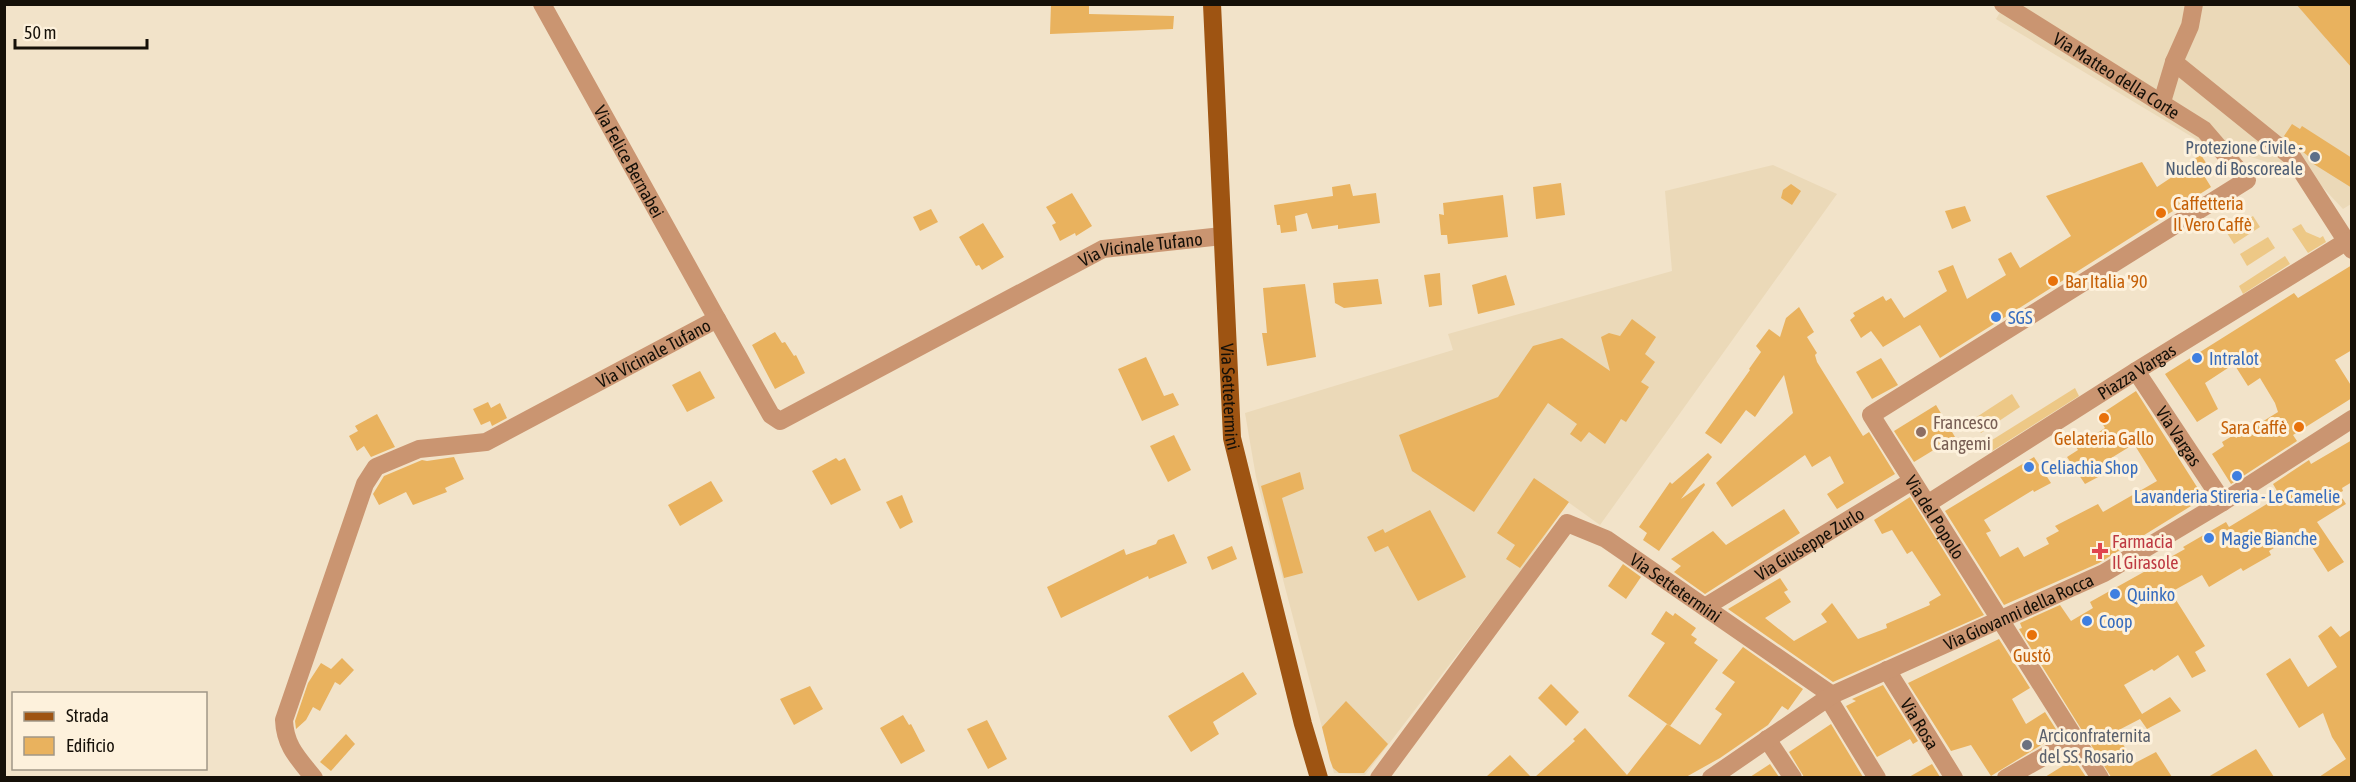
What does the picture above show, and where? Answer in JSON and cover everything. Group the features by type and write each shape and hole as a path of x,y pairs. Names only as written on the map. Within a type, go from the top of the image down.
{"main road":[{"name":"Via Settetermini","path":"1212,4 1232,438 1303,724 1319,777"}],"street":[{"name":"Via Felice Bernabei","path":"542,4 717,319"},
{"name":"Via Matteo della Corte","path":"1870,415 2247,180 2204,130 2004,4"},
{"path":"2162,102 2174,62 2190,26 2194,4"},
{"path":"2174,62 2293,158 2349,246"},
{"name":"Via Vicinale Tufano","path":"314,777 295,755 285,737 284,720 365,484 376,467 419,449 486,442 717,319 771,415 780,421 1103,249 1222,236"},
{"name":"Piazza Vargas","path":"1927,504 2136,371 2349,246"},
{"name":"Via Vargas","path":"2136,371 2223,502"},
{"name":"Via del Popolo","path":"1870,415 2100,777"},
{"name":"Via Giovanni della Rocca","path":"1711,777 1830,697 2104,573 2223,502 2352,419"},
{"name":"Via Giuseppe Zurlo","path":"1705,607 1912,481"},
{"name":"Via Settetermini","path":"1379,777 1567,523 1606,539 1830,697"},
{"name":"Via Rosa","path":"1887,670 1954,777"},
{"path":"1830,697 1877,777"},
{"path":"1767,739 1793,777"},
{"path":"2006,777 2075,739"}],"shaded area":[{"path":"2005,4 2351,5 2351,204 2343,209 2312,176 2199,141 1996,19"},
{"path":"1773,165 1837,194 1600,525 1568,502 1522,570 1365,775 1334,773 1256,477 1245,413 1453,350 1448,334 1672,271 1665,191"},
{"path":"2253,216 2260,227 2234,244 2227,233"},
{"path":"2301,224 2306,232 2320,238 2323,236 2326,242 2308,253 2292,229"},
{"path":"2268,237 2275,248 2247,266 2240,254"},
{"path":"2285,256 2290,264 2243,294 2239,286"},
{"path":"2075,388 2079,396 1989,453 1984,445"},
{"path":"2012,394 2020,407 1981,433 1972,420"}],"building":[{"path":"1051,4 1089,4 1089,14 1174,16 1173,29 1050,34"},
{"path":"2296,4 2352,4 2352,68 2322,34"},
{"path":"2292,124 2300,129 2302,126 2352,158 2352,188 2312,163 2314,161 2284,136"},
{"path":"2201,155 2210,169 2203,174 2211,187 1940,358 1920,325 1883,347 1871,331 1861,338 1850,320 1855,316 1853,313 1883,296 1886,301 1891,298 1904,318 1947,291 1938,271 1953,265 1967,299 2006,275 1998,259 2011,252 2020,268 2071,236 2046,196 2142,162 2157,187 2181,171 2179,168"},
{"path":"1561,183 1565,215 1536,219 1533,187"},
{"path":"1350,184 1353,196 1376,193 1380,223 1338,229 1338,225 1312,229 1307,213 1295,216 1297,231 1281,233 1280,225 1277,225 1274,205 1333,196 1332,187"},
{"path":"1791,184 1801,191 1792,205 1781,198 1783,190"},
{"path":"1072,193 1092,226 1076,236 1075,233 1060,241 1052,225 1056,223 1046,207"},
{"path":"1503,195 1508,237 1448,244 1447,235 1441,235 1439,214 1444,215 1443,203"},
{"path":"1965,206 1971,221 1952,229 1945,211"},
{"path":"931,209 938,222 920,231 913,217"},
{"path":"983,223 1004,257 982,270 979,265 976,266 959,237"},
{"path":"2352,265 2352,350 2335,360 2352,387 2352,398 2293,435 2297,441 2231,484 2212,454 2224,446 2222,442 2234,435 2236,438 2278,412 2260,378 2248,386 2234,364 2205,383 2218,409 2197,422 2165,374 2294,293 2298,298"},
{"path":"1440,273 1442,305 1429,307 1424,275"},
{"path":"1506,275 1515,305 1478,314 1472,285"},
{"path":"1378,279 1382,304 1344,308 1335,303 1333,283"},
{"path":"1305,284 1316,357 1267,366 1262,333 1267,333 1263,288"},
{"path":"1799,307 1814,332 1807,337 1817,353 1815,355 1817,362 1863,436 1869,432 1895,474 1837,509 1827,494 1844,483 1830,456 1812,467 1805,455 1732,507 1716,483 1793,413 1784,375 1755,417 1746,410 1721,444 1705,433 1761,352 1756,346 1769,329 1780,337 1786,318"},
{"path":"1632,319 1656,337 1645,354 1655,362 1641,382 1649,387 1626,422 1621,419 1605,444 1589,432 1581,442 1570,434 1577,424 1548,403 1474,512 1412,471 1399,435 1498,397 1533,346 1562,338 1610,371 1601,337 1609,333 1620,336"},
{"path":"775,332 782,343 785,342 794,356 796,355 805,373 775,389 752,345"},
{"path":"1146,357 1164,396 1173,393 1179,405 1142,421 1118,369"},
{"path":"1881,358 1898,385 1872,399 1856,372"},
{"path":"700,371 715,398 687,412 672,385"},
{"path":"2136,391 2204,498 2099,563 2004,605 1945,511 2034,457 2051,483 2034,492 2033,490 1984,520 1991,531 1986,533 2000,557 2018,547 2024,557 2049,544 2046,538 2059,531 2055,526 2098,504 2103,512 2157,481 2134,444 2095,468 2100,476 2085,484 2067,457 2078,450 2076,447 2105,428 2098,416"},
{"path":"488,402 491,408 500,403 507,418 492,426 490,421 481,425 473,409"},
{"path":"1936,405 1955,437 1914,462 1894,431"},
{"path":"377,414 395,447 371,457 364,446 357,451 349,436 358,431 355,426"},
{"path":"1174,435 1191,470 1168,482 1150,446"},
{"path":"2352,440 2352,482 2342,488 2343,491 2339,493 2346,504 2317,522 2344,562 2328,572 2303,533 2269,551 2271,555 2243,571 2241,568 2209,587 2202,575 2171,592 2205,646 2195,652 2206,671 2192,678 2178,655 2154,671 2152,669 2124,685 2142,714 2170,697 2181,711 2147,729 2140,719 2115,732 2135,763 2156,752 2172,777 2111,777 2019,629 2022,628 2020,623 2060,605 2071,621 2093,608 2090,602 2185,549 2183,547 2226,522 2229,527 2280,496 2273,484 2309,460 2311,464"},
{"path":"1708,453 1712,457 1681,499 1704,483 1705,485 1659,551 1643,540 1647,533 1639,527 1670,482 1672,484"},
{"path":"454,457 464,479 445,488 447,492 413,505 406,492 379,505 373,494 384,476 422,460"},
{"path":"836,458 839,461 845,458 861,490 831,505 812,471"},
{"path":"1300,472 1304,489 1282,498 1303,573 1284,578 1261,486"},
{"path":"1534,478 1569,502 1520,568 1506,559 1515,545 1497,533"},
{"path":"711,481 723,501 680,526 668,505"},
{"path":"902,495 913,522 900,529 886,502"},
{"path":"1910,497 1984,615 1833,682 1728,609 1780,578 1788,590 1784,592 1791,602 1765,618 1794,641 1827,622 1821,614 1832,603 1858,639 1887,628 1886,624 1930,605 1929,602 1941,595 1912,551 1907,554 1892,530 1882,534 1874,520"},
{"path":"1784,509 1800,533 1705,594 1674,572 1681,566 1671,559 1713,531 1726,545"},
{"path":"1430,510 1466,577 1418,601 1388,546 1375,552 1367,537 1383,529 1385,533"},
{"path":"1174,534 1187,563 1149,579 1148,576 1061,618 1047,587 1124,549 1126,555 1156,544 1158,540"},
{"path":"1232,546 1237,559 1212,570 1207,557"},
{"path":"1623,564 1641,577 1626,599 1608,586"},
{"path":"1666,611 1673,616 1675,613 1696,628 1691,635 1697,639 1694,643 1718,660 1670,726 1628,696 1665,643 1651,634"},
{"path":"2331,626 2340,637 2352,629 2352,777 2319,777 2346,759 2332,737 2323,713 2299,728 2266,674 2290,658 2308,687 2337,667 2318,636"},
{"path":"1999,639 2030,688 2012,699 2026,724 2045,712 2059,734 1991,776 1971,745 1951,751 1908,683"},
{"path":"1743,647 1803,689 1788,710 1782,706 1768,725 1720,758 1686,777 1535,777 1575,741 1573,739 1585,728 1627,775 1667,724 1700,745 1722,714 1715,709 1735,682 1722,673"},
{"path":"342,658 354,670 340,685 335,682 320,711 313,707 306,720 296,729 295,721 308,683 321,663 331,669"},
{"path":"1243,672 1257,694 1213,722 1219,734 1191,752 1168,716"},
{"path":"1551,684 1579,712 1566,726 1538,698"},
{"path":"1883,685 1918,741 1913,744 1910,739 1877,757 1846,706 1856,701 1852,699"},
{"path":"810,686 823,709 794,725 780,699"},
{"path":"1346,701 1388,744 1364,773 1339,773 1333,768 1330,760 1322,727"},
{"path":"903,715 909,725 911,724 925,751 901,764 880,728"},
{"path":"987,720 1007,759 988,769 967,729"},
{"path":"1831,724 1863,777 1804,777 1789,752"},
{"path":"346,734 355,744 331,771 320,762"},
{"path":"2256,749 2274,777 2208,777"},
{"path":"1510,755 1531,777 1486,777"},
{"path":"2074,759 2086,777 2045,777"},
{"path":"1770,764 1779,777 1750,777"},
{"path":"1932,764 1940,777 1909,777"}],"place":[{"name":"Protezione Civile - Nucleo di Boscoreale","path":"2315,157"},
{"name":"Caffetteria Il Vero Caffè","path":"2161,213"},
{"name":"Bar Italia '90","path":"2053,281"},
{"name":"SGS","path":"1996,317"},
{"name":"Intralot","path":"2197,358"},
{"name":"Gelateria Gallo","path":"2104,418"},
{"name":"Sara Caffè","path":"2299,427"},
{"name":"Francesco Cangemi","path":"1921,432"},
{"name":"Celiachia Shop","path":"2029,467"},
{"name":"Lavanderia Stireria - Le Camelie","path":"2237,476"},
{"name":"Magie Bianche","path":"2209,538"},
{"name":"Farmacia Il Girasole","path":"2100,551"},
{"name":"Quinko","path":"2115,594"},
{"name":"Coop","path":"2087,621"},
{"name":"Gustó","path":"2032,635"},
{"name":"Arciconfraternita del SS. Rosario","path":"2027,745"}]}
